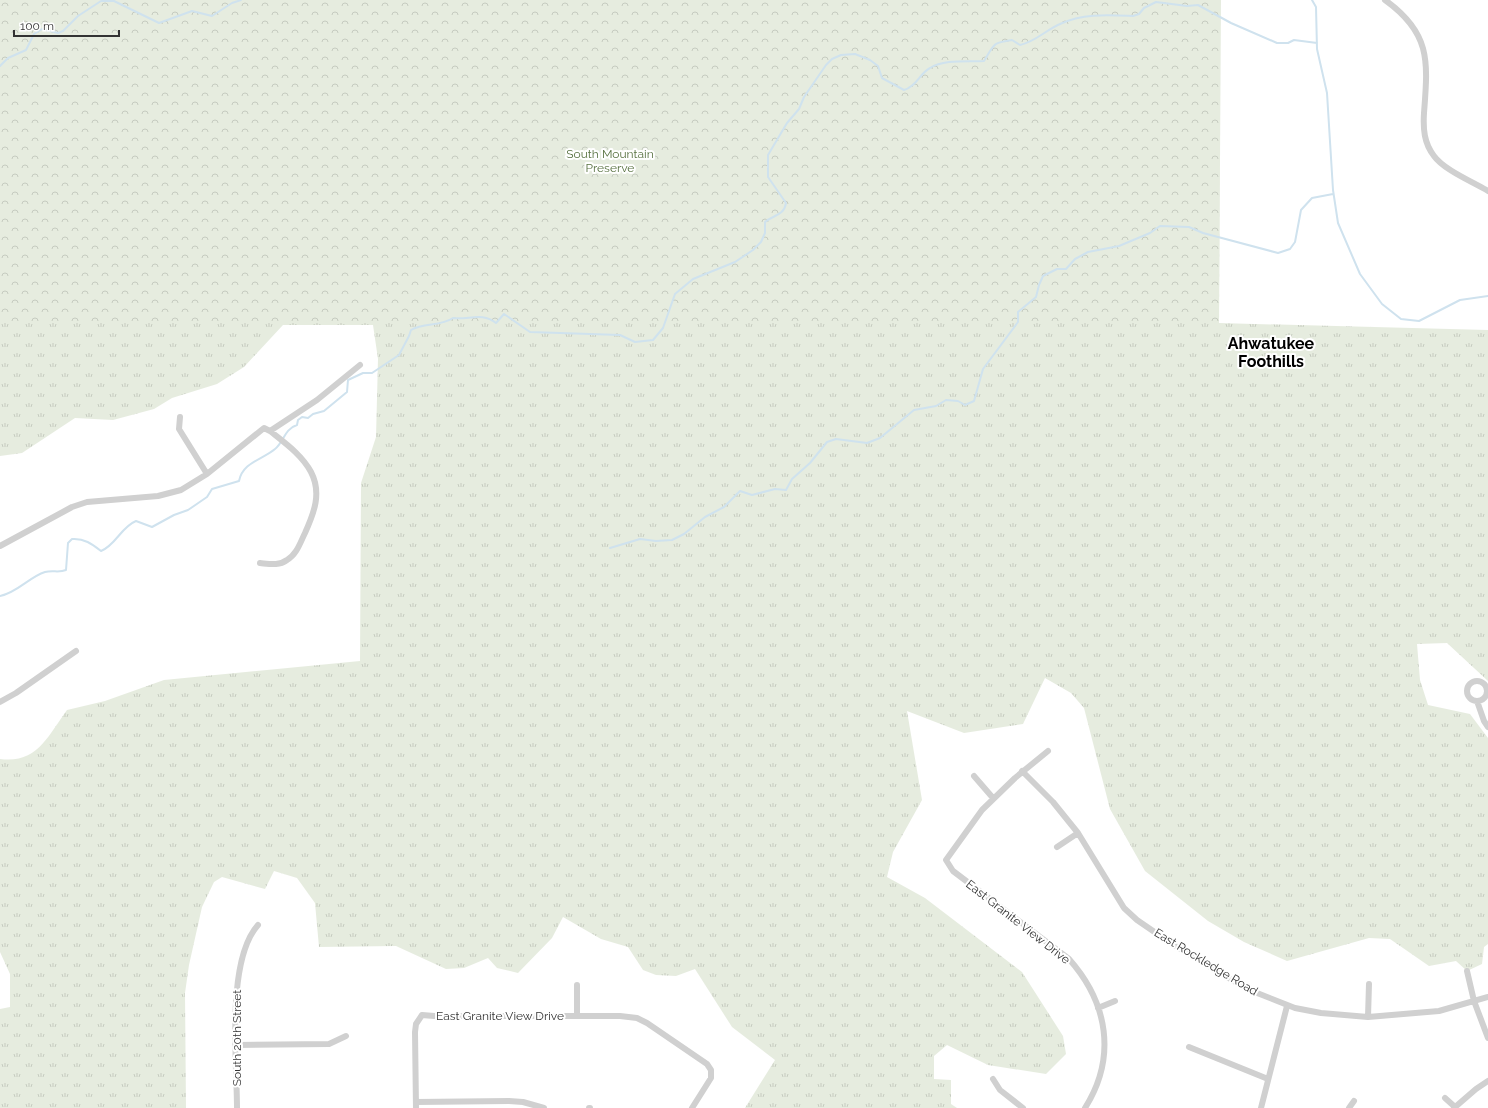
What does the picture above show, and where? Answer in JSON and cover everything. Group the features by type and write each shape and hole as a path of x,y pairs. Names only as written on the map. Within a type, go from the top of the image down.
{"street":[{"path":"1385,0 1410,21 1417,32 1424,50 1427,74 1424,135 1427,146 1435,158 1445,166 1488,191"},
{"path":"270,432 317,400 360,365"},
{"path":"180,416 179,429 207,474"},
{"path":"0,546 72,507 87,502 158,496 181,490 207,474 264,428 301,457 311,472 315,482 316,498 315,510 297,550 287,560 278,564 260,563"},
{"path":"0,702 16,693 76,651"},
{"path":"1478,701 1484,721 1488,727"},
{"path":"974,776 993,798 1022,771 1048,751"},
{"name":"East Rockledge Road","path":"1022,771 1053,802 1078,833 1124,908 1137,920 1247,989 1287,1006 1321,1013 1368,1018 1439,1011 1488,998"},
{"name":"East Granite View Drive","path":"993,798 982,810 946,860 953,872 1069,959 1083,976 1098,1008 1104,1035 1104,1050 1098,1083 1085,1108"},
{"path":"1057,848 1078,833"},
{"name":"South 20th Street","path":"236,1108 236,992 247,941 258,925"},
{"path":"1467,971 1474,1001 1488,1038"},
{"path":"1368,1018 1369,984"},
{"name":"East Granite View Drive","path":"577,985 577,1016"},
{"path":"1098,1008 1115,1001"},
{"path":"1261,1108 1287,1006"},
{"name":"East Granite View Drive","path":"416,1105 416,1024 422,1015 620,1016 637,1018 707,1064 711,1070 711,1078 692,1108"},
{"path":"236,1045 330,1044 346,1036"},
{"path":"1189,1047 1268,1079"},
{"path":"993,1079 1000,1090 1023,1108"},
{"path":"1445,1098 1454,1108 1488,1081"},
{"path":"416,1105 523,1102 544,1108"},
{"path":"1349,1108 1354,1102"}],"green space":[{"path":"0,0 1220,0 1219,323 1488,330 1488,681 1447,643 1417,644 1420,680 1428,705 1470,714 1488,738 1488,944 1484,947 1482,964 1467,971 1456,961 1429,966 1390,939 1369,938 1287,961 1244,942 1208,921 1145,871 1110,809 1084,708 1071,693 1045,678 1023,724 964,733 907,711 922,800 893,852 887,877 925,898 1022,972 1063,1036 1066,1054 1046,1074 988,1065 947,1045 934,1056 934,1079 951,1080 951,1104 957,1108 745,1108 775,1060 732,1027 695,969 676,976 656,975 643,970 628,947 601,939 563,917 552,938 518,973 497,968 488,958 464,968 446,969 396,946 319,947 315,903 297,878 274,871 265,889 222,877 214,882 202,907 189,965 185,993 186,1108 0,1108 0,1009 10,1007 10,974 0,952 0,759 13,759 32,753 47,738 67,710 105,701 164,680 360,661 361,483 376,437 378,359 373,325 283,325 244,367 217,384 172,398 154,409 113,420 75,418 22,453 0,456"},
{"name":"South Mountain Preserve","path":"0,0 1221,0 1219,322 0,322"}],"waterway":[{"path":"0,66 8,58 26,50 34,34 42,29 58,33 63,31 78,16 101,1 114,1 159,23 192,11 212,16 232,3 241,0"},
{"path":"1312,0 1316,7 1317,49 1327,93 1333,190 1338,223 1360,274 1382,304 1401,319 1419,321 1460,300 1488,296"},
{"path":"0,596 12,592 39,574 51,571 66,570 68,543 72,539 84,541 101,551 111,545 126,527 136,521 152,527 174,515 188,510 207,497 212,489 239,481 244,470 249,465 275,449 289,429 297,425 298,420 302,417 308,418 313,414 324,411 347,392 348,380 363,373 372,373 399,355 411,330 421,326 443,323 453,318 480,317 496,323 504,314 530,332 620,335 635,342 653,340 663,328 675,294 693,279 735,262 753,250 761,242 765,233 765,222 781,213 785,207 786,203 768,177 768,155 787,123 799,109 804,97 826,65 832,59 841,55 855,54 870,60 878,66 882,78 904,90 912,86 923,73 936,65 949,62 984,61 994,45 997,43 1012,40 1020,45 1036,39 1050,29 1069,20 1087,16 1133,16 1139,14 1144,8 1156,2 1187,6 1198,5 1231,23 1277,43 1288,43 1294,40 1317,43"},
{"path":"610,548 640,539 656,541 672,540 684,534 705,517 724,507 740,491 752,495 775,489 786,490 792,479 810,463 827,442 836,439 867,443 880,438 914,410 936,406 946,400 958,401 965,405 974,401 983,369 1018,322 1018,312 1036,297 1043,276 1057,269 1066,269 1075,259 1088,252 1119,246 1150,233 1160,226 1189,227 1203,233 1278,253 1290,249 1295,242 1301,210 1312,198 1333,194"}],"district":[{"name":"Ahwatukee Foothills","path":"1271,352"}]}
